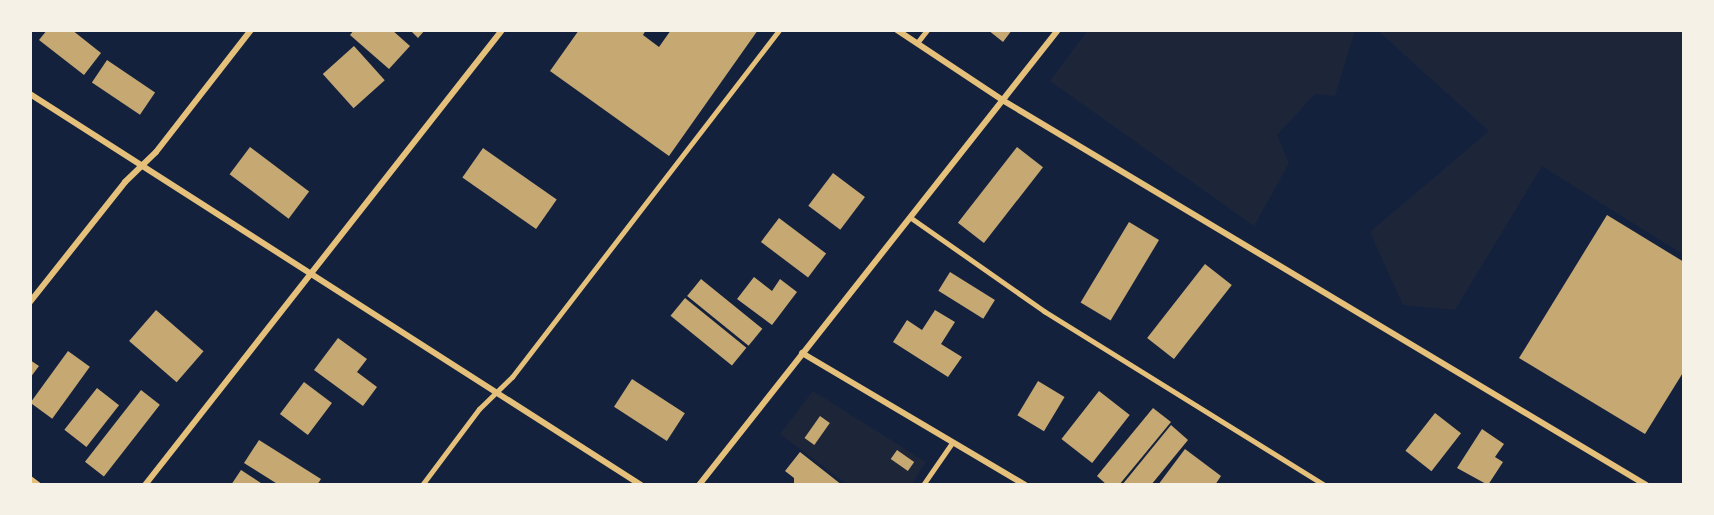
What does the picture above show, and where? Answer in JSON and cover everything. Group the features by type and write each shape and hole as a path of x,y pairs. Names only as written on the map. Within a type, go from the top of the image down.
{"street":[{"path":"30,302 125,182 142,167 251,30"},
{"path":"146,485 502,30"},
{"path":"897,30 1004,101 1646,485"},
{"path":"699,485 1058,30"},
{"path":"30,94 641,485"},
{"path":"802,353 1025,485"},
{"path":"30,479 38,485"}],"lane":[{"path":"422,485 495,393 512,377 779,30"},
{"path":"917,43 927,30"},
{"path":"910,217 1044,311 1325,485"},
{"path":"923,485 952,443"}],"shaded area":[{"path":"1088,30 1355,30 1335,96 1315,94 1277,135 1289,163 1254,226 1050,81"},
{"path":"1377,30 1684,30 1684,255 1542,166 1455,310 1403,305 1370,232 1489,131"},
{"path":"813,391 926,462 911,485 848,485 780,434"}],"building":[{"path":"47,30 72,30 101,53 84,75 39,40"},
{"path":"354,30 392,30 410,46 389,69 350,35"},
{"path":"410,30 425,30 418,38"},
{"path":"579,30 646,30 643,35 659,47 671,30 758,30 669,156 550,71"},
{"path":"988,30 1012,30 1003,42"},
{"path":"354,46 385,80 354,108 323,74"},
{"path":"107,60 155,92 140,115 92,82"},
{"path":"250,147 309,192 289,219 230,174"},
{"path":"1017,147 1043,167 984,243 958,223"},
{"path":"483,148 557,200 536,229 462,177"},
{"path":"833,173 865,197 840,230 808,206"},
{"path":"1607,215 1684,262 1684,371 1645,434 1519,358"},
{"path":"779,218 826,254 808,277 761,242"},
{"path":"1129,222 1159,240 1111,321 1081,303"},
{"path":"1205,264 1232,285 1174,359 1147,338"},
{"path":"950,272 995,300 983,319 938,291"},
{"path":"754,277 772,291 780,279 797,292 772,325 737,299"},
{"path":"701,279 762,329 749,346 687,296"},
{"path":"685,298 746,348 732,366 671,316"},
{"path":"156,310 204,351 177,382 129,341"},
{"path":"935,310 955,322 941,344 962,357 948,377 893,342 907,320 922,330"},
{"path":"338,338 367,359 357,372 377,387 363,406 314,370"},
{"path":"68,351 90,367 52,419 30,403"},
{"path":"30,360 39,366 30,378"},
{"path":"632,379 685,413 667,441 614,407"},
{"path":"1038,381 1065,397 1044,431 1017,415"},
{"path":"304,382 332,403 308,435 280,414"},
{"path":"97,388 119,405 86,447 64,430"},
{"path":"141,390 160,405 104,476 85,462"},
{"path":"1099,391 1130,415 1092,463 1061,439"},
{"path":"1153,408 1171,422 1119,485 1107,485 1097,476"},
{"path":"1435,413 1461,433 1431,471 1405,451"},
{"path":"820,416 830,423 814,445 805,438"},
{"path":"1171,425 1188,440 1151,485 1122,485"},
{"path":"1482,429 1504,444 1495,457 1503,462 1488,485 1457,468"},
{"path":"259,440 321,479 317,485 279,485 244,463"},
{"path":"1185,449 1221,476 1215,485 1158,485"},
{"path":"897,450 914,462 908,471 891,459"},
{"path":"800,452 842,485 794,485 794,478 785,471"},
{"path":"241,470 264,485 231,485"}]}
